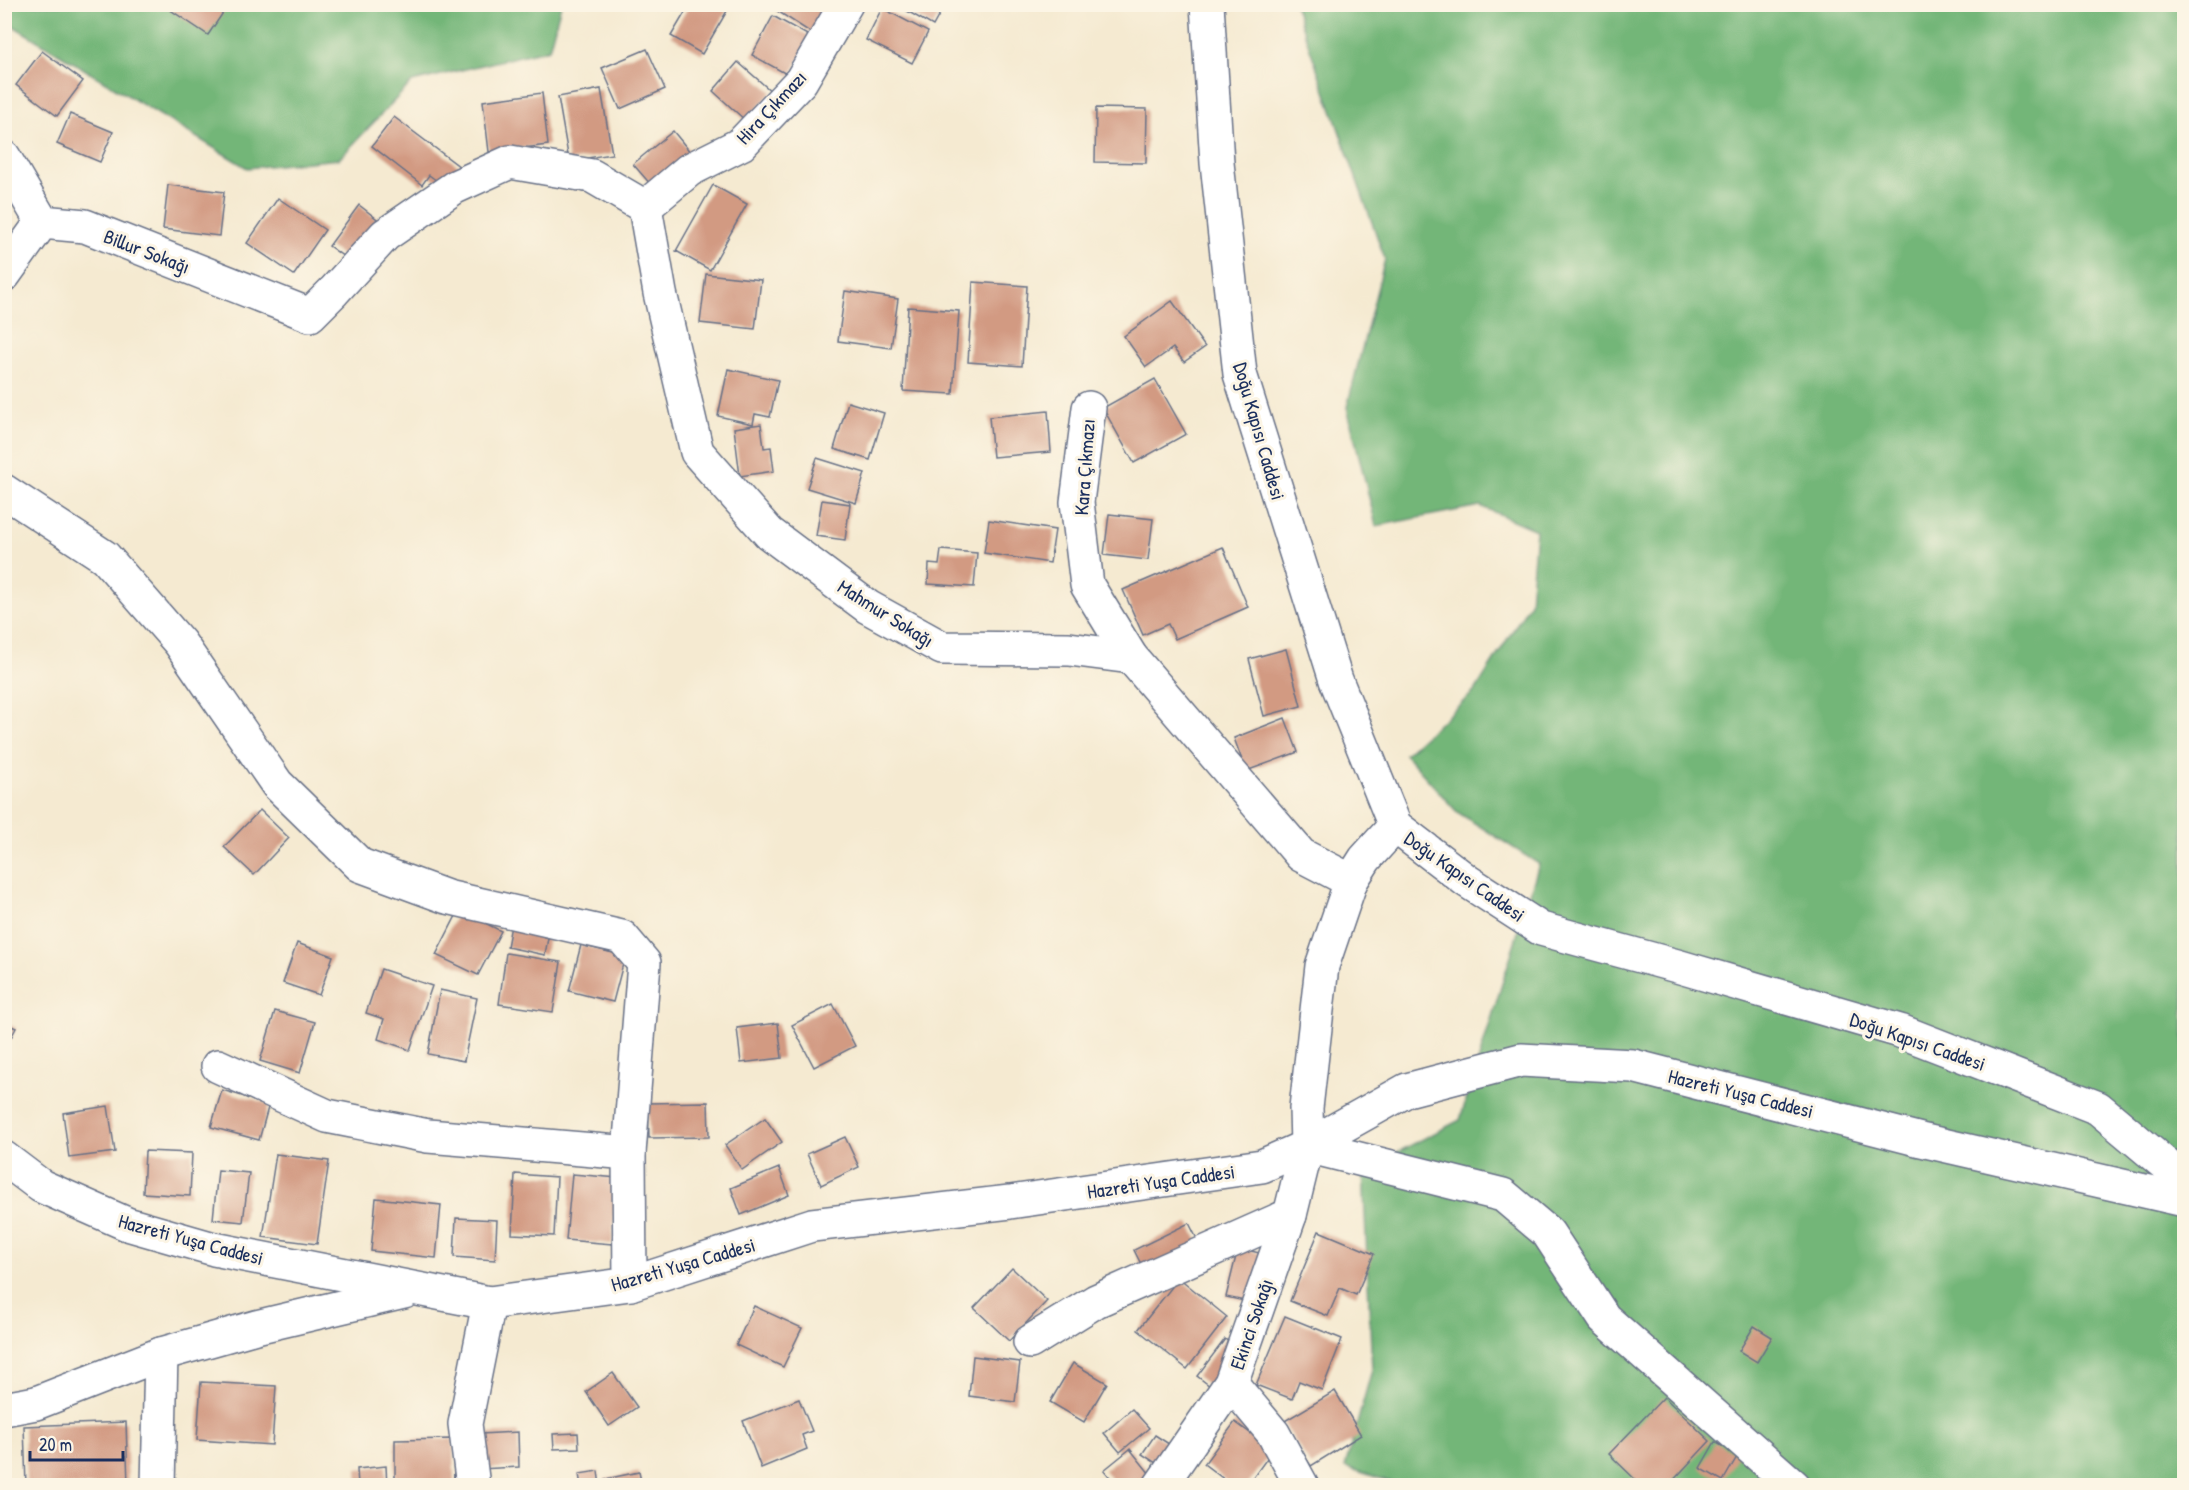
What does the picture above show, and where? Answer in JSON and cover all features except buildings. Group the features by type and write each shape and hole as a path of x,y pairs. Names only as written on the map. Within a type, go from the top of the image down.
{"street":[{"name":"Hira Çıkmazı","path":"645,207 689,170 741,144 801,81 846,4"},
{"name":"Doğu Kapısı Caddesi","path":"1207,4 1217,163 1240,374 1336,680 1395,826 1467,881 1541,929 1900,1031 2098,1108 2184,1180"},
{"path":"4,157 42,222 4,275"},
{"name":"Billur Sokağı","path":"42,222 85,226 310,315 385,236 456,187 510,162 592,176 645,207"},
{"name":"Mahmur Sokağı","path":"645,207 660,293 697,452 769,533 868,607 942,648 1070,649 1131,657"},
{"name":"Kara Çıkmazı","path":"1089,408 1077,502 1086,585 1131,657"},
{"path":"4,491 105,557 180,643 277,784 360,865 447,897 622,937 644,963 629,1153 630,1284"},
{"path":"1131,657 1301,855 1351,881"},
{"path":"1395,826 1365,859 1351,881 1322,966 1306,1108 1307,1146 1503,1195 1548,1233 1604,1318 1794,1485"},
{"name":"Hazreti Yuşa Caddesi","path":"4,1158 41,1186 127,1224 214,1250 489,1303 630,1284 812,1225 1010,1202 1262,1166 1307,1146 1407,1090 1521,1060 1634,1066 1921,1140 2184,1200"},
{"path":"218,1066 327,1116 428,1136 629,1153"},
{"name":"Ekinci Sokağı","path":"1160,1485 1231,1383 1290,1215 1307,1146"},
{"path":"1030,1342 1096,1301 1290,1215"},
{"path":"4,1409 36,1403 161,1354 256,1327 414,1289"},
{"path":"473,1485 465,1424 489,1303"},
{"path":"158,1485 161,1354"},
{"path":"1231,1383 1273,1433 1302,1485"}],"green space":[{"path":"1294,4 2184,5 2184,1485 1403,1486 1345,1467 1372,1370 1363,1170 1460,1120 1539,864 1457,812 1405,754 1475,691 1530,603 1536,530 1480,506 1376,526 1347,407 1385,259"},
{"path":"4,5 561,5 549,49 412,82 339,159 247,168 5,21"}]}
